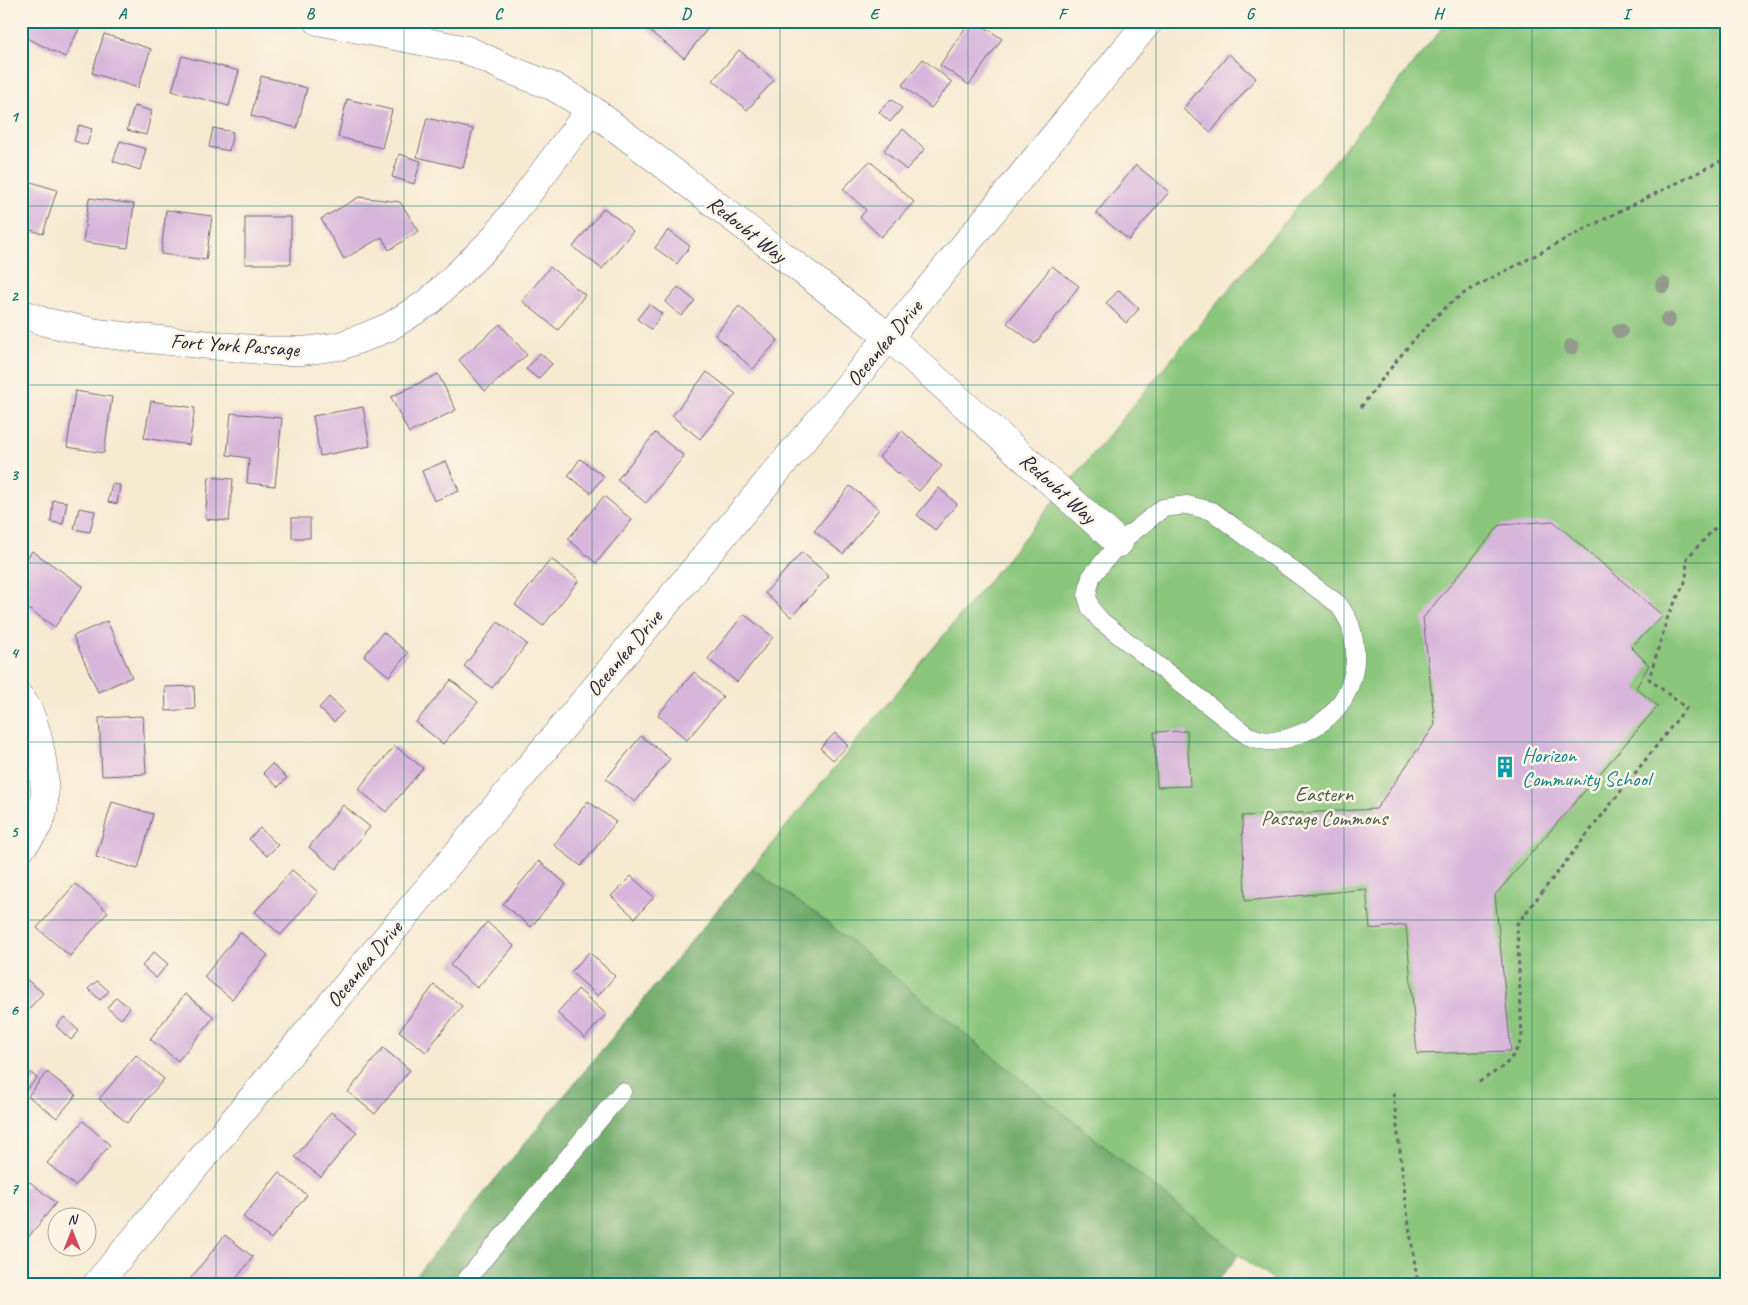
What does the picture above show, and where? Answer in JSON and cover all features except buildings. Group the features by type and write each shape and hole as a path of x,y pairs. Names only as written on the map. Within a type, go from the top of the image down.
{"street":[{"name":"Redoubt Way","path":"318,21 467,50 554,87 591,109 889,338 1119,543"},
{"name":"Oceanlea Drive","path":"97,1284 889,338 1149,21"},
{"name":"Fort York Passage","path":"21,313 45,322 97,332 271,351 303,351 340,346 365,338 389,327 429,302 493,240 591,109"},
{"path":"21,699 33,718 40,750 44,784 42,816 21,848"}],"lane":[{"path":"1187,505 1212,511 1338,604 1349,623 1353,643 1355,664 1348,692 1331,715 1313,729 1290,738 1267,741 1248,736 1101,621 1091,609 1087,596 1091,577 1119,543 1163,508 1187,505"},
{"path":"463,1284 622,1092"}],"path":[{"path":"1361,407 1431,322 1446,307 1465,294 1548,248 1727,158"},
{"path":"1480,1082 1507,1064 1516,1053 1522,1038 1517,924 1686,708 1649,679 1668,616 1686,580 1687,558 1727,515"},
{"path":"1393,1093 1418,1284"}],"green space":[{"name":"Eastern Passage Commons","path":"1448,21 1727,21 1727,1284 1278,1284 1239,1255 824,920 409,1284 1277,231"},
{"path":"752,868 824,920 1239,1255 1215,1284 409,1284"}],"place":[{"name":"Horizon Community School","path":"1505,767"}]}
